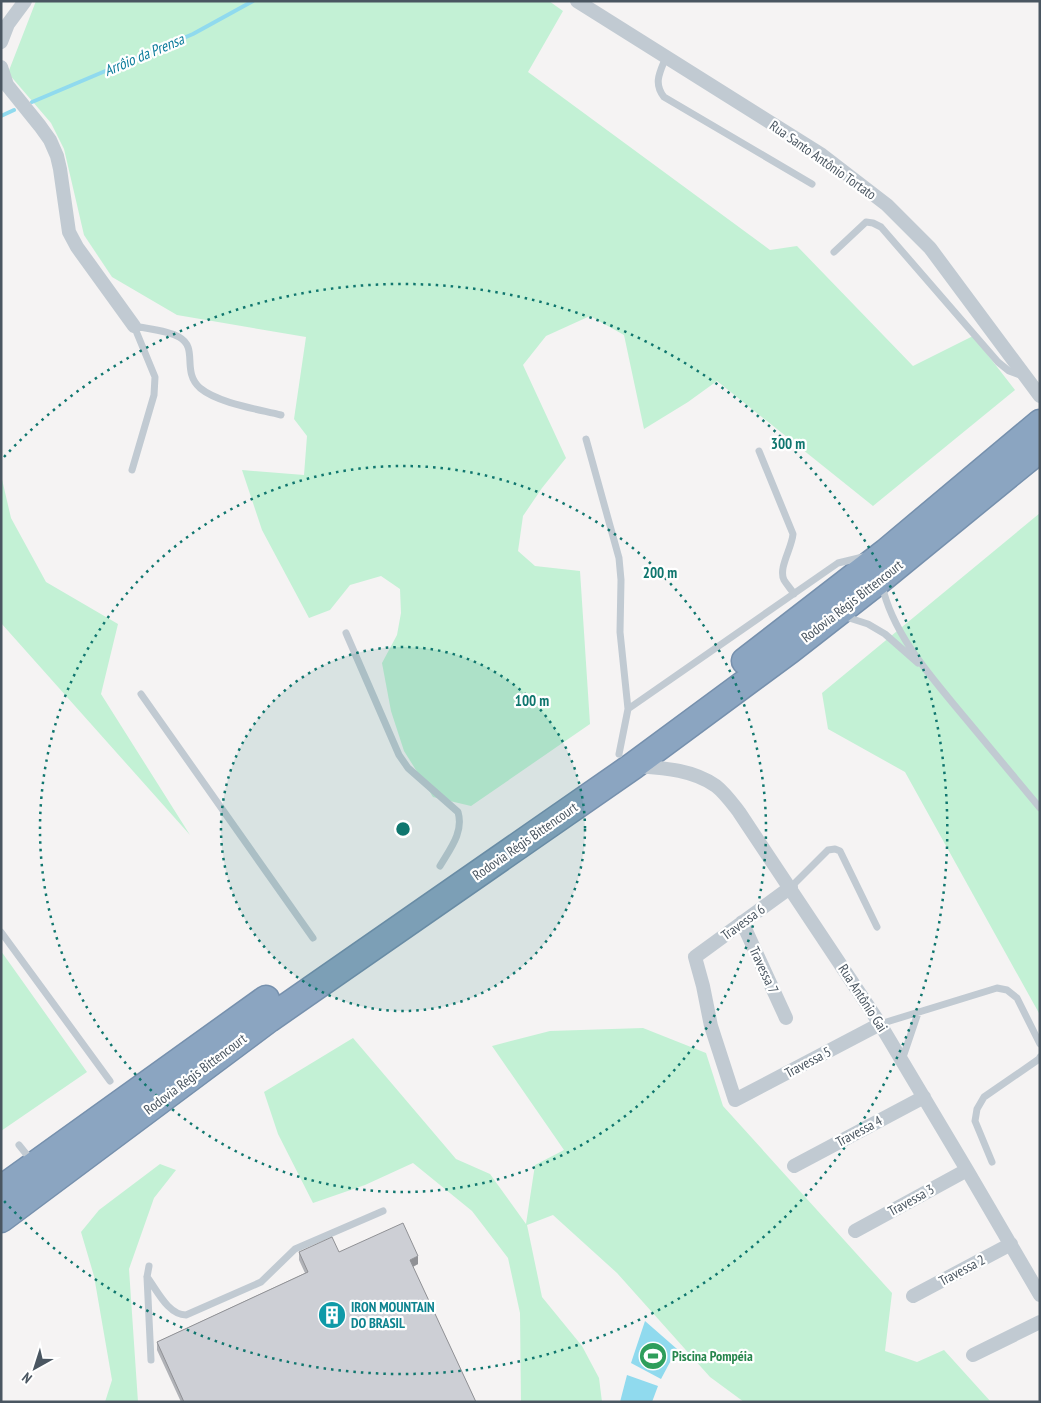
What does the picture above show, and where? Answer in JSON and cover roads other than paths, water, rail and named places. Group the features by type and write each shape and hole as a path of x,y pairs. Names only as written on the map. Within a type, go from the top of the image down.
{"highway":[{"name":"Rodovia Régis Bittencourt","path":"1,1189 27,1155 249,1010 458,867 626,760 793,624 886,552 1040,423"},
{"name":"Rodovia Régis Bittencourt","path":"1,1219 269,1019 626,760 837,614 1040,449"}],"street":[{"path":"1,42 8,24 25,1"},
{"name":"Rua Santo Antônio Tortato","path":"577,1 822,155 887,205 930,248 1040,396"},
{"path":"1,67 7,85 40,126 57,156 69,232 77,247 134,326"},
{"name":"Rua Antônio Gai","path":"626,760 688,773 704,779 716,786 727,796 740,812 880,1024 1040,1295"},
{"name":"Travessa 6","path":"735,1100 711,1026 703,986 694,957 791,887"},
{"name":"Travessa 7","path":"742,922 786,1018"},
{"name":"Travessa 5","path":"735,1100 880,1024"},
{"name":"Travessa 4","path":"794,1166 924,1097"},
{"name":"Travessa 3","path":"855,1231 967,1170"},
{"name":"Travessa 2","path":"913,1296 1011,1244"},
{"path":"974,1355 1040,1322"}],"lane":[{"path":"666,57 658,75 657,83 664,97 812,184"},
{"path":"834,252 866,222 874,223 881,228 998,362 1009,371 1025,377"},
{"path":"134,326 177,336 184,341 189,347 191,377 199,387 213,397 281,415"},
{"path":"132,470 154,395 155,376 134,326"},
{"path":"586,439 619,558 621,580 620,632 628,709 626,760"},
{"path":"759,451 793,534 793,542 782,571 783,579 794,594"},
{"path":"628,709 838,563 886,552"},
{"path":"881,579 892,617 924,668 1040,808"},
{"path":"837,614 868,624 884,634 924,668"},
{"path":"346,633 399,755 408,768 458,812 461,822 458,834 440,866"},
{"path":"141,694 314,938"},
{"path":"791,887 828,850 835,849 840,852 876,927"},
{"path":"1,932 110,1081"},
{"path":"880,1024 918,1014 997,988 1007,990 1017,998 1040,1044"},
{"path":"902,1060 918,1014"},
{"path":"992,1162 975,1121 977,1109 984,1097 1039,1060 1040,1057"},
{"path":"147,1277 173,1311 179,1315 186,1315 261,1282 295,1249 383,1211"},
{"path":"149,1266 147,1277 151,1360"}],"water":[{"name":"Piscina Pompéia","path":"645,1321 677,1349 661,1379 631,1363"},
{"name":"Piscina Pompéia","path":"627,1375 658,1386 652,1402 620,1402"}],"waterway":[{"name":"Arrôio da Prensa","path":"32,102 193,34 253,1"},
{"name":"Arrôio da Prensa","path":"1,116 14,110"}],"place":[{"name":"IRON MOUNTAIN DO BRASIL","path":"332,1315"},
{"name":"Piscina Pompéia","path":"653,1356"}]}
